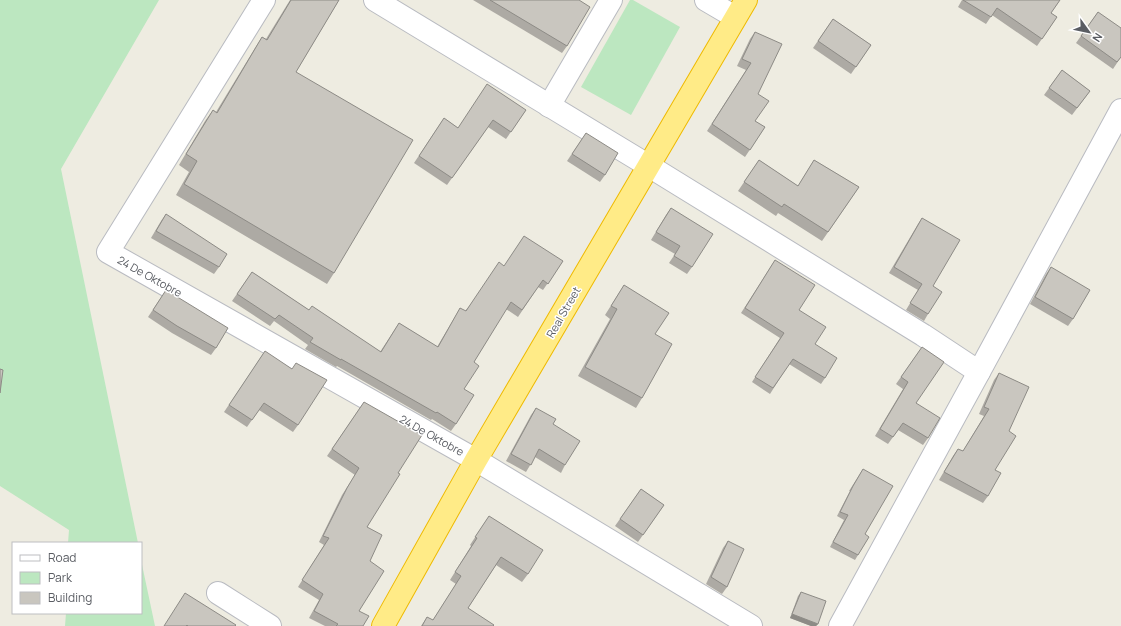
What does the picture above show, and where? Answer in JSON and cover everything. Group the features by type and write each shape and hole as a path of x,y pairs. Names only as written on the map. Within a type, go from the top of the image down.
{"highway":[{"name":"Real Street","path":"383,626 476,460 740,9"}],"street":[{"name":"24 De Oktobre","path":"264,0 108,252 476,460 751,626"},
{"path":"375,0 649,166 923,335 979,372"},
{"path":"549,106 611,0"},
{"path":"706,0 740,9"},
{"path":"840,626 1121,110"},
{"path":"218,593 270,626"}],"green space":[{"path":"0,0 159,0 61,169 138,542 68,542 69,530 0,486"},
{"path":"630,0 633,0 680,27 631,115 581,87"},
{"path":"142,565 155,626 65,626 66,614 142,614"}],"building":[{"path":"291,0 339,0 296,72 413,140 334,273 184,184 197,161 186,154 213,110 217,113 262,37 267,40"},
{"path":"490,0 579,0 590,7 567,46"},
{"path":"963,0 1060,0 1051,13 1057,17 1042,39 997,8 991,17"},
{"path":"1098,12 1121,28 1121,57 1117,62 1081,36"},
{"path":"833,19 871,45 856,67 818,41"},
{"path":"755,32 782,44 758,94 769,101 755,121 765,127 750,150 712,124 751,63 742,59"},
{"path":"1062,70 1090,91 1077,108 1049,88"},
{"path":"487,84 526,110 511,132 493,120 452,178 419,156 444,118 458,128"},
{"path":"586,133 618,153 605,175 572,154"},
{"path":"759,160 798,186 814,160 859,187 828,232 784,204 782,207 744,182"},
{"path":"671,208 713,234 692,267 674,256 680,246 656,232"},
{"path":"166,214 227,254 219,267 156,231"},
{"path":"922,218 960,240 933,286 942,292 928,314 910,303 922,284 894,267"},
{"path":"524,236 563,261 548,284 543,280 522,310 511,302 474,362 479,366 464,389 474,395 456,424 310,342 313,338 279,315 275,319 237,294 252,272 309,310 312,306 381,352 399,323 438,347 460,308 466,311 499,262 504,266"},
{"path":"775,260 815,285 799,310 826,327 815,344 837,358 825,378 793,359 773,388 755,377 784,333 745,308"},
{"path":"1051,267 1090,290 1073,319 1035,297"},
{"path":"624,285 669,313 655,334 672,344 642,398 585,367 617,309 611,306"},
{"path":"166,290 228,328 216,348 177,326 153,310"},
{"path":"922,347 944,362 916,403 940,418 928,438 903,423 893,437 880,429 908,382 901,377"},
{"path":"265,351 292,369 296,363 327,380 298,425 264,403 252,420 229,405"},
{"path":"0,369 3,370 0,393"},
{"path":"999,373 1029,387 1009,431 1016,436 995,470 1001,473 988,496 944,472 958,449 963,451 989,409 984,407"},
{"path":"364,402 422,435 367,527 382,535 370,561 384,571 359,611 369,616 363,626 336,626 338,624 314,611 323,594 302,580 329,538 323,536 347,488 359,468 332,449"},
{"path":"536,408 556,419 553,424 580,441 565,465 539,449 531,465 511,454"},
{"path":"863,469 893,486 865,534 869,537 858,555 833,542 848,515 840,512"},
{"path":"641,489 664,505 643,535 620,519"},
{"path":"489,516 543,550 528,574 501,557 468,608 494,625 493,626 422,626 427,617 433,620 461,576 455,572"},
{"path":"728,541 744,549 727,587 711,577"},
{"path":"801,592 826,601 818,624 792,614"},
{"path":"185,593 236,625 164,626"}]}
